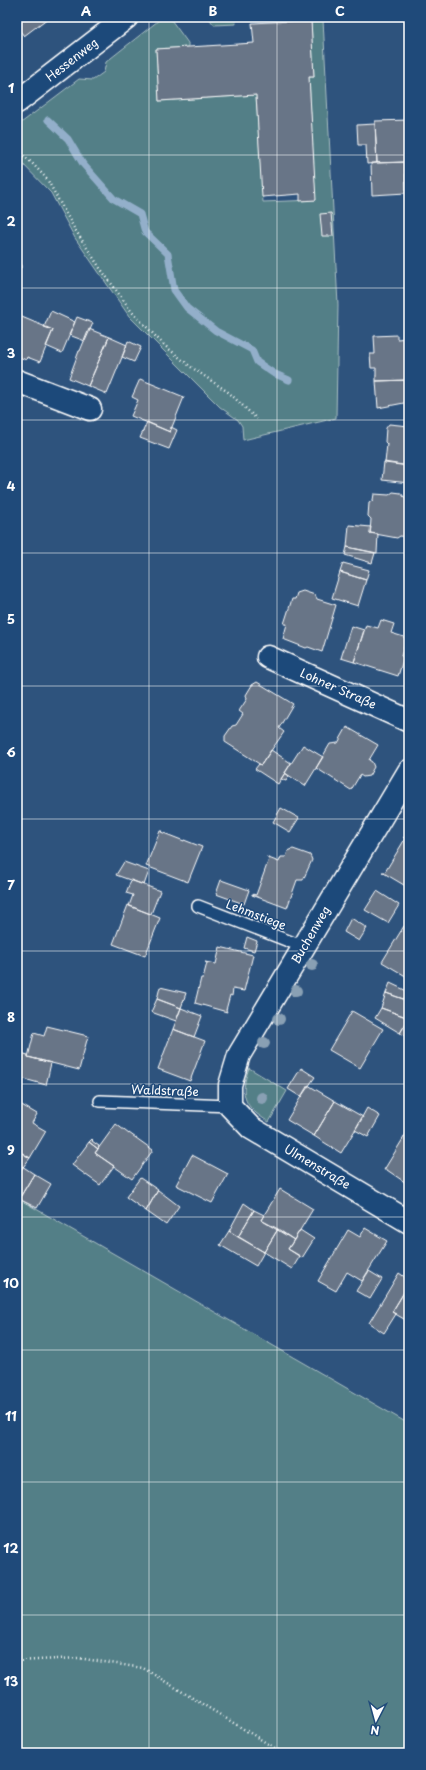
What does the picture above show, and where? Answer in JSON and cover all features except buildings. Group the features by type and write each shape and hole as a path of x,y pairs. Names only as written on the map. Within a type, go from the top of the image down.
{"street":[{"name":"Hessenweg","path":"17,102 127,17"},
{"path":"17,381 90,409"},
{"name":"Lohner Straße","path":"268,657 409,721"},
{"name":"Buchenweg","path":"230,1106 230,1085 239,1055 409,771"},
{"name":"Ulmenstraße","path":"230,1106 251,1128 409,1222"}],"lane":[{"name":"Lehmstiege","path":"198,906 304,948"},
{"name":"Waldstraße","path":"100,1101 230,1106"}],"path":[{"path":"17,152 30,162 47,179 74,228 100,268 132,312 191,367 228,392 257,419"},
{"path":"17,1661 78,1658 143,1668 283,1753"}],"green space":[{"path":"163,17 169,17 188,43 188,47 156,49 159,101 256,95 263,202 315,200 309,77 314,77 311,21 323,20 338,305 336,418 243,440 242,426 238,420 220,407 129,316 75,238 51,193 17,158 17,126 79,79 93,80 104,72 106,62"},
{"path":"208,17 211,17 213,20 217,17 235,17 236,24 214,25"},
{"path":"249,1068 287,1091 269,1122 254,1111 246,1100 244,1086"},
{"path":"17,1198 409,1424 409,1753 17,1753"}],"waterway":[{"path":"48,120 68,139 83,164 114,199 140,214 145,232 168,254 174,290 187,308 216,331 252,350 257,362 273,373 289,380"}]}
